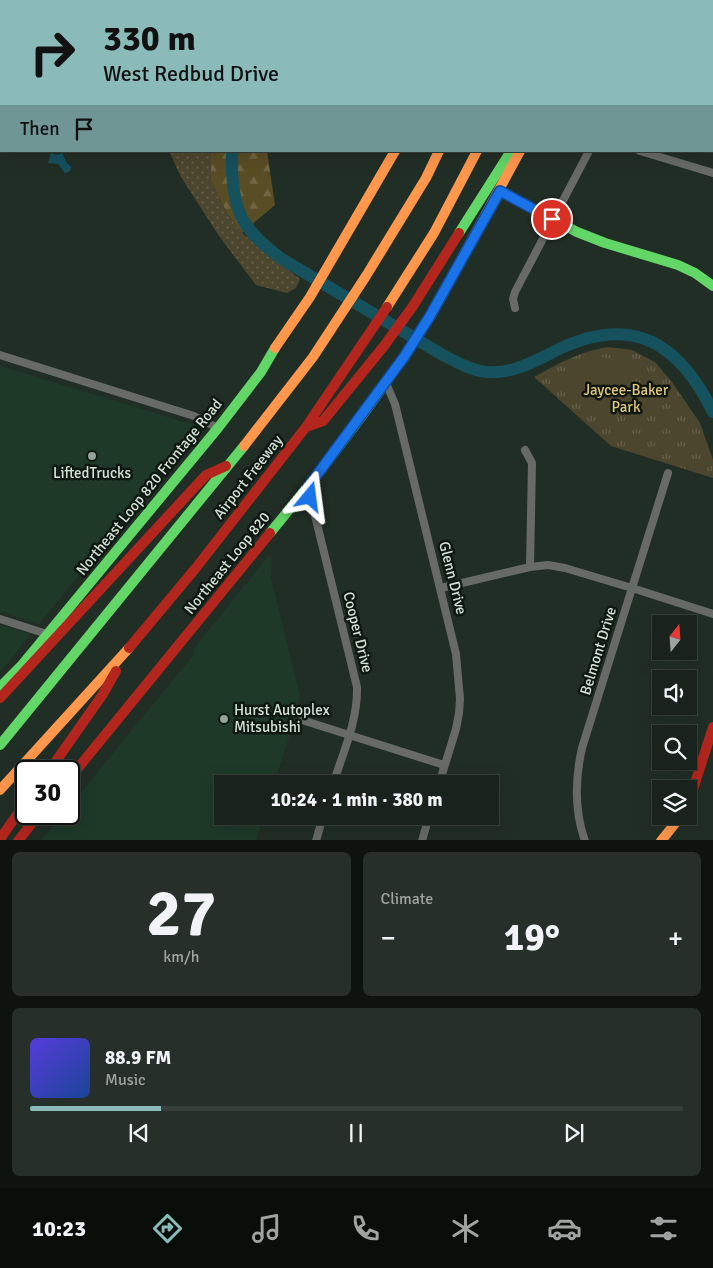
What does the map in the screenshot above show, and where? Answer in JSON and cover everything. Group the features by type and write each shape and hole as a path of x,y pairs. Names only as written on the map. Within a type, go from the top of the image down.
{"main road":[{"name":"Northeast Loop 820 Frontage Road","path":"0,687 22,665 218,428 261,372 272,352 310,297 394,152"},
{"name":"Airport Freeway","path":"0,745 231,463 313,357 366,276 426,178 439,152"},
{"name":"Airport Freeway","path":"0,790 129,648 195,569 306,427 395,297 434,233 475,152"},
{"path":"306,427 323,421 384,346 413,306 510,152"},
{"name":"Northeast Loop 820","path":"80,766 308,487 404,357 430,316 500,191 520,152"},
{"path":"500,191 576,232 605,243 678,264 695,272 713,286"},
{"path":"0,698 206,475 231,463"},
{"path":"56,760 103,694 129,648"},
{"path":"696,780 713,727"},
{"path":"0,839 15,818"},
{"path":"18,840 30,825"},
{"path":"661,840 674,825"}],"street":[{"path":"515,308 513,299 515,292 588,152"},
{"path":"643,152 713,173"},
{"path":"0,355 194,416 218,428"},
{"name":"Glenn Drive","path":"386,381 395,404 442,588 456,654 460,699 456,729 441,775"},
{"path":"525,450 532,463 530,567"},
{"name":"Belmont Drive","path":"585,840 578,810 578,768 582,748 668,473"},
{"name":"Cooper Drive","path":"308,487 357,687 357,700 349,734 336,775"},
{"path":"442,588 530,567 548,565 565,568 713,614"},
{"path":"0,619 47,634"},
{"path":"302,720 444,765"},
{"path":"316,840 320,825"},
{"path":"422,840 426,825"}],"shaded area":[{"path":"0,366 201,427 39,624 0,611"},
{"path":"269,555 272,558 271,577 300,697 293,725 277,775 214,775 214,825 261,825 256,840 41,840 54,825 80,825 80,794 195,653 193,650"},
{"path":"0,625 31,634 0,672"}],"green space":[{"path":"169,152 211,152 211,181 227,213 242,233 300,279 296,288 287,293 256,285 219,236 181,177"},
{"path":"211,152 267,152 275,205 242,233 227,213 211,181"},
{"name":"Jaycee-Baker Park","path":"608,347 632,350 655,362 672,382 700,423 713,460 713,478 611,446 534,377 579,355"},
{"path":"599,357 616,359 632,367 606,419 553,384 574,368"}],"water":[{"path":"51,153 57,155 62,153 71,167 70,171 65,173 58,164 48,163"}],"waterway":[{"path":"232,152 232,177 237,205 243,220 260,241 282,259 441,354 475,369 497,372 516,369 585,339 610,334 631,335 651,342 669,353 685,368 700,388 713,412"}],"traffic: fast":[{"path":"459,233 510,152"},
{"path":"500,191 577,232 605,243 678,265 695,273 713,286"},
{"path":"270,533 347,435 419,334"},
{"path":"0,687 22,665 218,428 261,372 275,348"},
{"path":"0,745 244,446"}],"traffic: slow":[{"path":"275,348 310,297 394,152"},
{"path":"244,446 313,357 366,276 426,178 439,152"},
{"path":"387,307 434,233 476,152"},
{"path":"419,334 519,152"},
{"path":"0,790 129,648"},
{"path":"662,840 674,825"}],"traffic: jam":[{"path":"306,427 323,421 384,346 413,306 459,233"},
{"path":"129,648 195,569 306,427 387,307"},
{"path":"0,698 206,475 226,466"},
{"path":"80,766 270,533"},
{"path":"57,760 103,694 116,671"},
{"path":"696,780 713,727"},
{"path":"0,839 15,818"},
{"path":"19,840 30,825"}],"place":[{"name":"LiftedTrucks","path":"92,456"},
{"name":"Hurst Autoplex Mitsubishi","path":"224,719"}],"route":[{"path":"310,497 308,487 404,357 430,316 500,191 552,219"}]}
